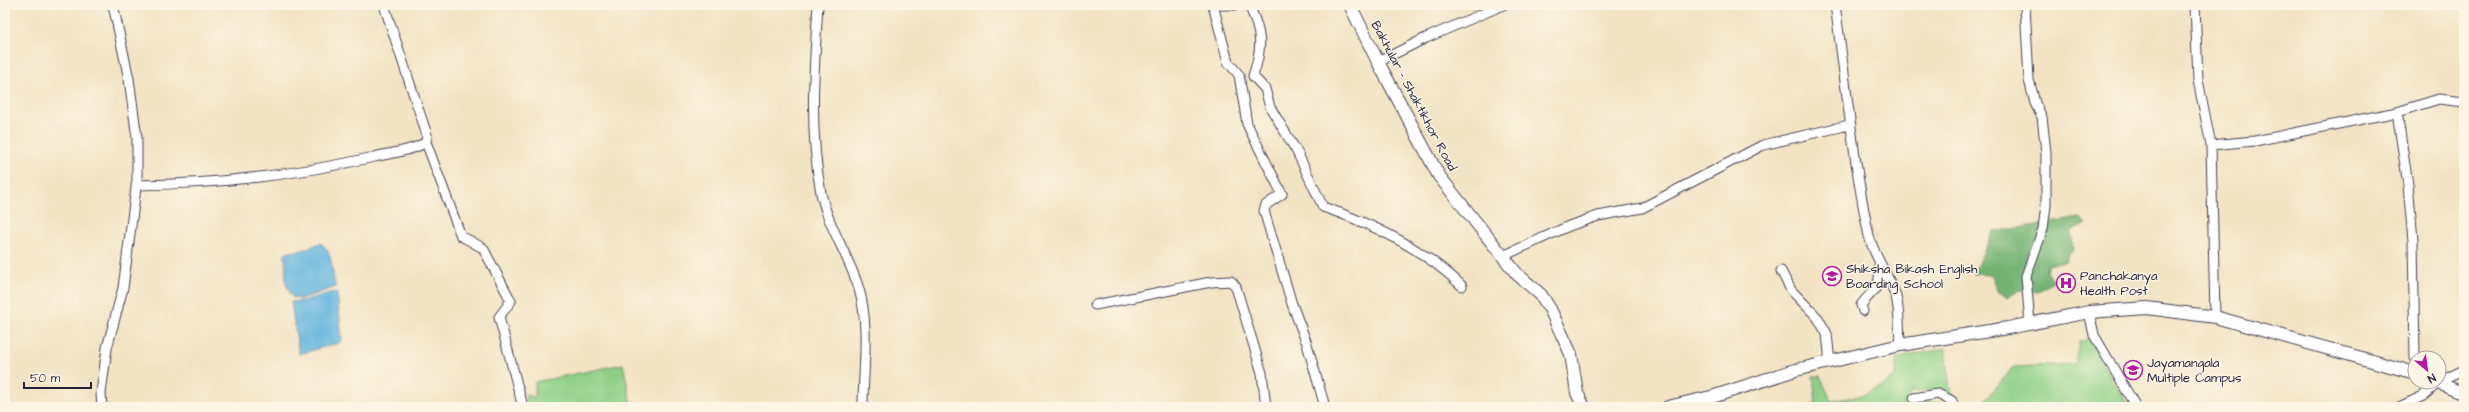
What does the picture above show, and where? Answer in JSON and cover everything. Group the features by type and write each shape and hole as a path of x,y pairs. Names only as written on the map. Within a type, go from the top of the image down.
{"street":[{"path":"102,407 101,393 107,348 123,288 136,185 137,138 129,79 113,5"},
{"path":"384,5 427,135 426,142 461,236 483,248 511,301 499,317 523,407"},
{"path":"818,5 813,97 817,166 822,195 834,230 849,263 866,318 863,407"},
{"path":"1213,5 1228,62 1239,75 1247,124 1282,194 1266,205 1264,211 1292,304 1307,344 1325,407"},
{"path":"1220,5 1236,5"},
{"path":"1249,5 1261,36 1260,55 1252,76 1264,89 1270,107 1297,152 1322,207 1406,244 1450,275 1462,286"},
{"name":"Bakhular - Shaktikhor Road","path":"1350,5 1378,62 1439,176 1517,274 1541,295 1558,325 1571,354 1578,393 1584,407"},
{"path":"1378,62 1426,38 1503,5"},
{"path":"1835,5 1849,125 1870,237 1879,264 1896,298 1900,345"},
{"path":"2025,5 2029,80 2042,117 2046,152 2046,204 2043,229 2026,276 2030,324"},
{"path":"2195,5 2198,80 2211,145 2215,317"},
{"path":"2211,145 2270,138 2398,112 2439,99 2464,102"},
{"path":"2398,112 2408,185 2413,240 2415,350"},
{"path":"1503,256 1568,226 1598,216 1642,208 1763,145 1849,125"},
{"path":"136,185 195,184 302,173 398,151 426,142"},
{"path":"1863,311 1861,305 1875,292 1878,286 1879,264"},
{"path":"1781,272 1791,290 1818,318 1827,334 1830,362"},
{"path":"1095,305 1211,282 1231,281 1236,287 1257,356 1266,407"},
{"path":"1668,407 1702,403 1792,371 1900,345 2030,324 2089,312 2147,308 2215,317 2407,371"},
{"path":"2089,312 2094,335 2136,407"},
{"path":"2447,378 2464,370"},
{"path":"2447,386 2464,394"},
{"path":"2399,407 2423,396 2429,390"},
{"path":"1914,398 1938,394 1952,401 1954,407"}],"green space":[{"path":"2081,218 2087,224 2071,231 2073,250 2068,253 2066,261 2048,264 2046,270 2053,282 2037,292 2018,290 2008,298 1998,291 1992,275 1973,274 1993,232"},
{"path":"2089,339 2129,407 1957,407 1956,402 1939,389 1910,392 1909,401 1942,403 1943,407 1803,407 1816,403 1813,376 1820,376 1831,400 1840,400 1865,394 1896,376 1897,358 1946,348 1950,391 1959,403 1983,402 2014,367 2075,364 2079,342"},
{"path":"623,364 632,407 528,407 525,394 535,398 535,382"}],"water":[{"path":"320,243 328,251 336,287 300,299 292,297 286,284 285,253 303,250"},
{"path":"333,292 337,293 342,340 339,343 299,354 291,302 303,301"}],"place":[{"name":"Shiksha Bikash English Boarding School","path":"1832,276"},
{"name":"Panchakanya Health Post","path":"2066,283"},
{"name":"Jayamangala Multiple Campus","path":"2133,370"}]}
